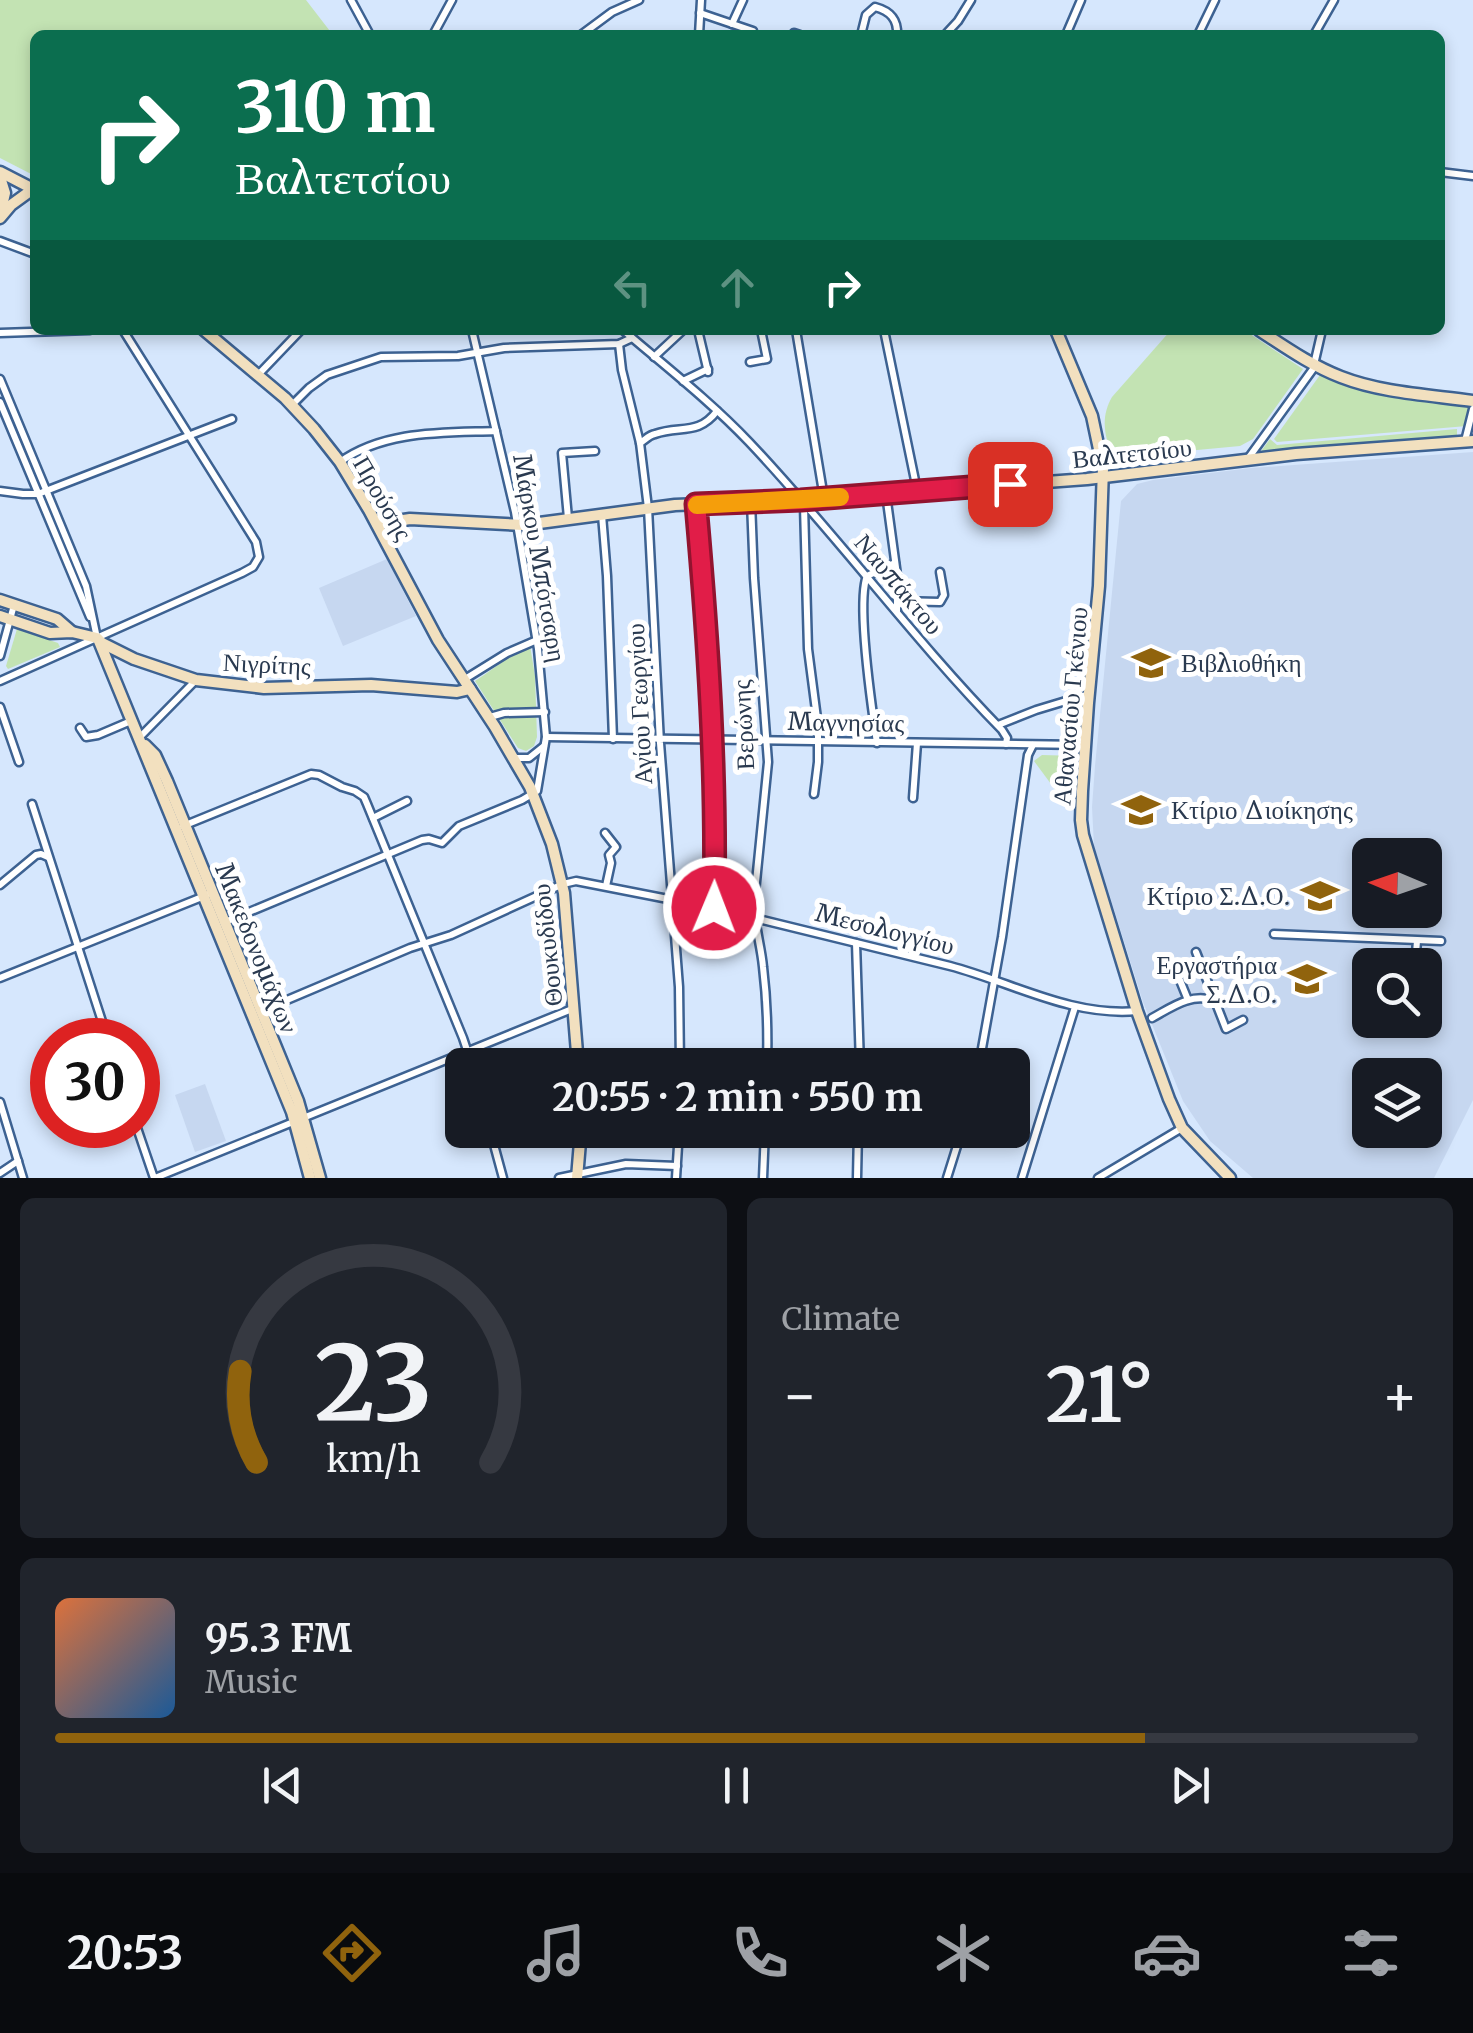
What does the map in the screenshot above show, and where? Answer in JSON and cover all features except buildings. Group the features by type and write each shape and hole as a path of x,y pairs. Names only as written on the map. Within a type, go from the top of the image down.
{"street":[{"path":"351,0 367,30"},
{"path":"435,30 452,0"},
{"path":"588,30 612,12 639,0"},
{"path":"699,30 701,0"},
{"path":"732,24 744,0"},
{"path":"951,30 971,0"},
{"path":"1068,30 1081,0"},
{"path":"1200,30 1215,0"},
{"path":"1317,30 1334,0"},
{"path":"863,30 873,4 893,16 897,30"},
{"path":"700,13 751,30"},
{"path":"1445,173 1473,176"},
{"path":"0,174 30,187"},
{"path":"0,174 4,193 0,216"},
{"path":"0,216 30,192"},
{"path":"0,240 30,252"},
{"path":"0,333 30,332"},
{"path":"0,681 98,640 242,573 257,562 259,550 126,335"},
{"name":"Προύσης","path":"210,335 292,405 340,462 438,640 488,717"},
{"path":"258,375 296,335"},
{"name":"Μάρκου Μπότσαρη","path":"473,335 518,525 537,640 545,741 534,794"},
{"name":"Ναυπάκτου","path":"628,335 739,431 957,684 998,725 1006,736 1006,744"},
{"path":"654,356 677,335"},
{"path":"683,381 708,371 699,335"},
{"path":"750,362 767,360 762,335"},
{"path":"797,335 824,498"},
{"path":"885,335 917,490"},
{"name":"Αθανασίου Γκένιου","path":"1058,335 1092,416 1103,477 1081,826 1137,1010 1169,1099 1182,1128 1230,1178"},
{"path":"1267,335 1342,378 1473,401"},
{"path":"1247,460 1315,365 1321,335"},
{"path":"292,405 321,378 340,368 387,356 450,357 504,348 619,344 632,338"},
{"name":"Αγίου Γεωργίου","path":"619,344 640,443 648,508 680,1048"},
{"path":"0,379 42,492"},
{"path":"0,402 42,492"},
{"path":"1469,441 1473,409"},
{"path":"640,443 655,434 708,423 717,411"},
{"path":"0,491 42,492 232,419"},
{"path":"340,462 361,449 398,438 496,431"},
{"name":"Βαλτετσίου","path":"376,524 422,520 518,525 648,508 802,501 1103,477 1469,441"},
{"path":"568,518 562,453 595,452"},
{"name":"Μακεδονομάχων","path":"42,492 140,740 156,755 181,827 300,1120 310,1178"},
{"path":"886,493 897,612"},
{"path":"802,501 808,648 818,742 814,794"},
{"name":"Βερώνης","path":"751,502 768,762 754,897 765,984 767,1048"},
{"path":"696,504 708,650 714,908"},
{"path":"602,514 613,739"},
{"path":"877,742 864,586 867,576 895,563"},
{"path":"898,601 940,602 944,594 940,572"},
{"name":"Νιγρίτης","path":"0,600 56,619 72,632"},
{"path":"0,656 5,617 14,605"},
{"name":"Νιγρίτης","path":"5,617 50,633 72,632 98,640 146,664 196,680 278,688 371,685 456,692 467,684"},
{"path":"467,684 507,652 537,640"},
{"path":"140,740 196,680"},
{"path":"998,725 1088,694"},
{"path":"0,707 19,762"},
{"path":"488,717 504,712 544,712"},
{"name":"Θουκυδίδου","path":"488,717 534,794 563,884 577,1048"},
{"path":"80,728 86,737 132,721"},
{"name":"Μαγνησίας","path":"513,758 530,758 545,741 613,739 1086,744"},
{"path":"913,798 917,743"},
{"path":"982,1048 1028,755 1034,744"},
{"path":"181,827 311,774 362,795 467,1048"},
{"path":"221,924 426,839 442,843 459,826 534,794"},
{"path":"373,818 406,801"},
{"path":"32,804 101,1018"},
{"path":"605,832 616,847 608,855 611,863 606,886"},
{"path":"0,886 38,854 48,858"},
{"name":"Μεσολογγίου","path":"563,884 576,880 714,908 994,978 1075,1006 1137,1010"},
{"path":"261,1011 451,935 563,884"},
{"path":"0,978 209,894"},
{"name":"Μακεδονομάχων","path":"221,924 261,1011 320,1178"},
{"path":"1274,934 1440,942"},
{"path":"1416,948 1417,940"},
{"path":"856,943 859,1048"},
{"path":"1196,952 1226,1029 1243,1020"},
{"path":"1175,968 1188,1000"},
{"path":"1152,1018 1202,996 1216,1002"},
{"path":"1022,1178 1075,1006"},
{"path":"473,1048 573,1008"},
{"path":"144,1148 154,1178 445,1060"},
{"path":"0,1102 23,1178"},
{"path":"1098,1178 1182,1128"},
{"path":"494,1148 502,1178"},
{"path":"577,1176 579,1148"},
{"path":"676,1178 678,1148"},
{"path":"763,1178 764,1148"},
{"path":"857,1178 858,1148"},
{"path":"947,1178 956,1148"},
{"path":"0,1174 18,1160"},
{"path":"558,1178 626,1164 677,1166"}],"shaded area":[{"path":"1473,452 1473,1100 1434,1178 1253,1178 1210,1141 1183,1101 1143,1002 1094,846 1092,807 1121,501 1137,484 1251,468"},
{"path":"387,559 416,616 343,646 319,588"},
{"path":"205,1084 226,1141 195,1152 175,1095"}],"green space":[{"path":"0,0 306,0 329,30 30,30 30,173 0,158"},
{"path":"1167,335 1252,335 1303,369 1253,439 1240,446 1133,456 1119,451 1106,434 1105,418 1112,397"},
{"path":"1320,375 1376,392 1471,405 1467,426 1277,442 1274,439"},
{"path":"1457,429 1457,436 1259,454 1270,439 1277,445"},
{"path":"17,629 58,643 60,647 8,669"},
{"path":"530,645 537,737 534,746 526,751 518,748 475,681"},
{"path":"1042,755 1078,756 1074,807 1068,807 1034,761"}],"slow traffic":[{"path":"697,505 840,497"}],"place":[{"name":"Βιβλιοθήκη","path":"1151,663"},
{"name":"Κτίριο Διοίκησης","path":"1141,810"},
{"name":"Κτίριο Σ.Δ.Ο.","path":"1320,896"},
{"name":"Εργαστήρια Σ.Δ.Ο.","path":"1307,979"}],"route":[{"path":"714,908 710,672 696,504 1010,484"}]}
